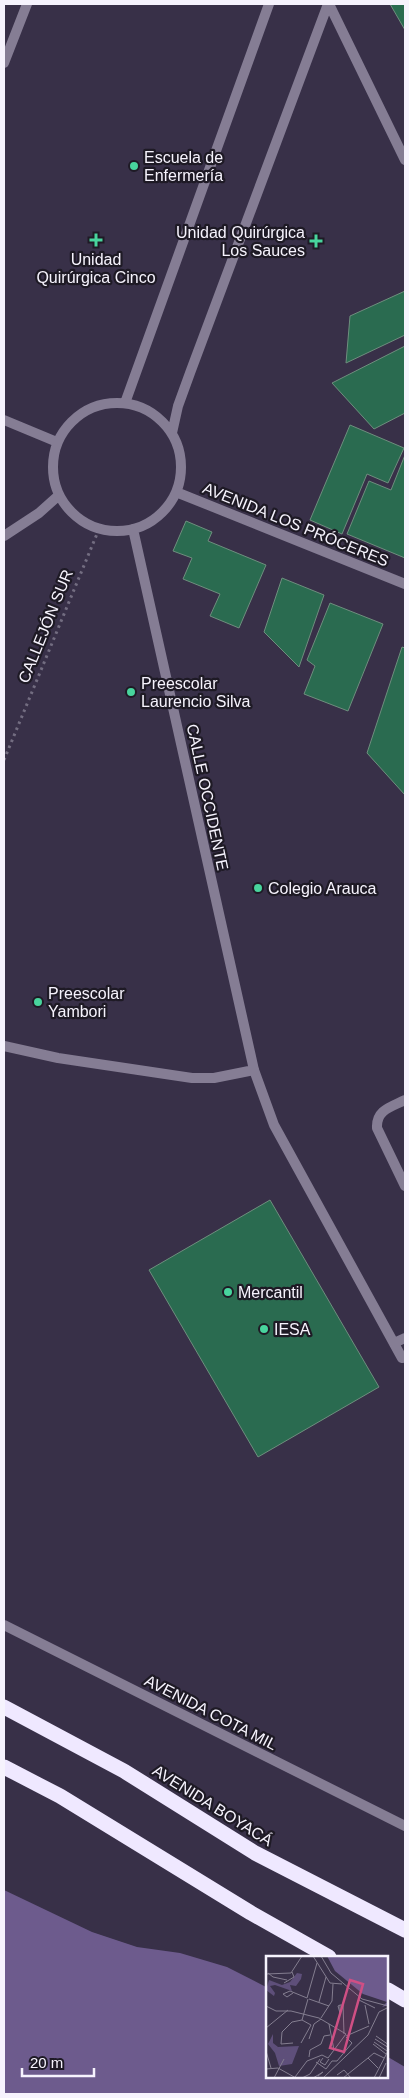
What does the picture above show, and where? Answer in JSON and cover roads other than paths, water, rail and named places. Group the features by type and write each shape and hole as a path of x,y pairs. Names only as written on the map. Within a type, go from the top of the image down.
{"highway":[{"name":"AVENIDA BOYACÁ","path":"4,1707 124,1770 255,1853 405,1930"},
{"path":"4,1767 60,1796 251,1913 327,1956"},
{"path":"389,1991 405,2000"}],"street":[{"path":"4,63 27,4"},
{"path":"125,402 270,4"},
{"path":"172,433 190,373 329,4"},
{"path":"329,4 405,160"},
{"path":"125,402 152,412 172,433 182,462 181,477 176,492 166,508 151,521 134,529 116,532 99,529 82,522 69,511 58,496 52,478 52,460 57,442 65,428 77,416 92,407 108,403 125,402"},
{"path":"4,420 57,442"},
{"name":"AVENIDA LOS PRÓCERES","path":"176,492 405,584"},
{"path":"4,536 39,513 58,496"},
{"name":"CALLE OCCIDENTE","path":"134,529 254,1070 274,1125 402,1358"},
{"path":"4,1046 58,1058 192,1078 214,1078 254,1070"},
{"path":"405,1100 381,1112 376,1119 377,1128 405,1186"},
{"path":"394,1343 405,1338"},
{"name":"AVENIDA COTA MIL","path":"4,1625 405,1826"}],"place":[{"name":"Escuela de Enfermería","path":"134,166"},
{"name":"Unidad Quirúrgica Cinco","path":"96,240"},
{"name":"Unidad Quirúrgica Los Sauces","path":"316,241"},
{"name":"Preescolar Laurencio Silva","path":"131,692"},
{"name":"Colegio Arauca","path":"258,888"},
{"name":"Preescolar Yambori","path":"38,1002"},
{"name":"Mercantil","path":"228,1292"},
{"name":"IESA","path":"264,1329"}]}
